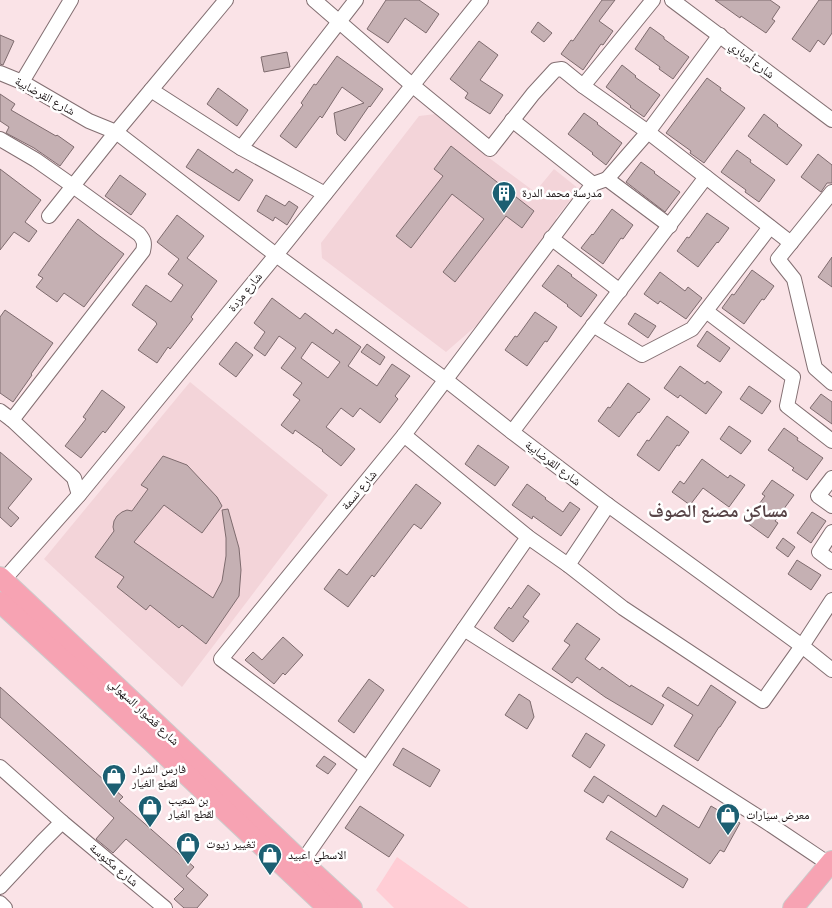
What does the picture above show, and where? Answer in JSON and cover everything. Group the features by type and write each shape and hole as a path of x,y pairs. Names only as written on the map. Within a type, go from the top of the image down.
{"highway":[{"name":"شارع قضوار السهولي","path":"1,580 352,908"},
{"path":"0,602 159,748 328,908"},
{"path":"793,908 831,869"},
{"path":"810,908 831,869"}],"street":[{"path":"49,216 226,0"},
{"path":"314,0 412,86 490,149 533,94 555,70 562,70 648,132 791,243"},
{"path":"241,148 356,0"},
{"name":"شارع مزدة","path":"1,580 79,495 276,255 481,0"},
{"path":"583,86 653,0"},
{"name":"شارع أوباري","path":"672,0 686,4 720,35 832,120"},
{"path":"22,82 67,1"},
{"path":"512,120 593,184 607,179 648,132 720,35"},
{"name":"شارع القرضابية","path":"0,73 22,82 89,121 116,132 276,255 446,380 608,505 802,646 832,670"},
{"path":"151,90 241,148 325,194"},
{"path":"0,139 36,160 74,186 138,234 143,239 145,245 143,251 12,420"},
{"path":"512,432 706,177"},
{"path":"607,179 670,226"},
{"name":"شارع نسمة","path":"367,768 221,659 404,436 593,184"},
{"path":"832,192 778,259 794,279 815,368 832,383"},
{"path":"593,325 642,355 692,329 770,227"},
{"path":"551,238 620,290"},
{"path":"706,311 793,377"},
{"path":"793,377 815,368"},
{"path":"793,377 787,406 832,441"},
{"path":"0,411 74,478 79,495"},
{"path":"404,436 528,537 568,565 623,608 763,701 832,600"},
{"path":"832,478 818,496 832,506"},
{"path":"568,565 608,505"},
{"path":"832,532 819,552 832,562"},
{"path":"302,862 528,537"},
{"path":"464,629 771,825 831,869"},
{"name":"شارع مكنوسة","path":"0,767 62,822 165,908"},
{"path":"0,887 62,822"},
{"path":"0,903 5,908"}],"shaded area":[{"path":"436,114 488,157 535,192 554,169 579,189 556,218 558,225 484,319 446,352 322,258 321,243 419,116"},
{"path":"190,382 328,495 182,687 44,559"},
{"path":"397,857 469,908 394,908 376,890"}],"building":[{"path":"386,0 419,0 439,14 426,33 405,18 388,43 367,29"},
{"path":"602,0 615,0 599,21 613,31 603,45 601,44 583,70 561,54 571,40 573,41"},
{"path":"715,0 770,0 780,7 772,19 775,21 766,33 741,16 740,18"},
{"path":"819,0 832,0 832,33 824,45 818,40 810,52 792,39"},
{"path":"538,22 552,33 544,42 531,32"},
{"path":"650,27 689,57 673,79 635,49"},
{"path":"0,35 14,41 3,65 0,64"},
{"path":"479,41 498,55 480,80 503,95 490,114 465,98 468,93 450,79"},
{"path":"287,52 290,67 264,72 261,57"},
{"path":"337,56 383,89 345,141 337,134 334,113 364,103 342,87 322,118 320,116 296,148 280,136 303,105 301,103 314,84 316,85"},
{"path":"622,65 660,95 644,117 606,87"},
{"path":"707,78 745,108 704,163 666,133"},
{"path":"218,88 248,110 237,126 207,104"},
{"path":"0,94 15,104 11,110 57,135 74,147 60,166 34,148 6,133 9,127 0,121"},
{"path":"584,113 622,143 606,165 568,134"},
{"path":"764,114 802,145 787,165 748,136"},
{"name":"مدرسة محمد الدرة","path":"451,146 534,211 522,228 506,216 455,282 443,272 484,219 452,194 411,248 396,236 443,176 434,169"},
{"path":"198,149 233,173 236,169 253,180 239,201 186,167"},
{"path":"737,150 775,180 759,202 721,172"},
{"path":"818,154 832,165 832,183 827,183 821,192 801,177"},
{"path":"641,162 680,192 665,212 626,182"},
{"path":"0,169 41,200 25,222 37,231 29,242 14,232 0,250"},
{"path":"120,175 146,194 131,215 105,196"},
{"path":"266,195 285,206 289,201 298,207 287,225 275,217 273,221 257,211"},
{"path":"612,209 633,225 623,239 621,238 603,264 581,248"},
{"path":"707,213 729,228 698,267 677,251"},
{"path":"177,215 204,236 187,258 217,281 191,317 193,319 170,349 168,347 157,363 138,350 157,324 132,305 146,285 171,302 183,285 168,274 179,259 157,242"},
{"path":"78,219 124,254 84,307 64,293 57,302 36,287 43,278 38,275"},
{"path":"832,257 832,287 818,277"},
{"path":"558,265 597,295 581,317 542,286"},
{"path":"752,270 774,286 744,324 722,308"},
{"path":"660,272 685,291 688,287 702,298 686,319 660,301 658,304 644,294"},
{"path":"272,298 300,319 305,313 333,334 336,329 361,347 348,366 377,386 392,364 410,376 395,396 398,399 380,423 360,408 353,417 341,408 326,427 355,449 341,466 323,450 295,430 293,434 281,425 300,400 293,395 302,383 281,368 296,348 279,336 265,356 254,348 265,332 254,323","holes":["312,342 340,362 328,378 301,358"]},
{"path":"5,310 53,343 13,402 0,393 0,317"},
{"path":"535,312 557,327 527,366 505,350"},
{"path":"635,313 656,326 648,338 628,324"},
{"path":"707,331 730,348 720,362 697,346"},
{"path":"236,342 253,355 236,377 219,364"},
{"path":"367,344 385,357 380,365 361,352"},
{"path":"680,366 705,384 707,381 722,392 706,414 680,395 678,398 664,388"},
{"path":"628,383 650,399 619,437 598,421"},
{"path":"749,386 771,401 762,414 740,399"},
{"path":"102,390 125,407 105,433 103,431 81,458 65,446 86,419 83,417"},
{"path":"821,394 832,402 832,424 810,408"},
{"path":"667,416 689,432 679,446 677,445 659,471 637,455"},
{"path":"729,426 751,441 741,454 720,439"},
{"path":"784,428 798,438 797,440 823,458 807,480 792,470 794,468 768,450"},
{"path":"478,445 509,467 495,486 465,464"},
{"path":"0,452 32,479 8,508 19,518 11,527 0,517"},
{"path":"163,456 187,465 217,497 222,506 202,533 164,505 134,542 213,598 222,581 226,556 226,538 222,510 228,509 239,548 241,570 239,596 206,644 182,625 179,628 150,605 146,610 117,587 124,577 95,557 114,531 114,521 117,516 127,510 132,511 148,489 141,485"},
{"path":"702,459 728,478 730,475 745,485 729,507 703,488 690,505 672,492 680,481 684,484"},
{"path":"772,480 794,495 775,521 778,523 768,538 746,522 765,496 762,494"},
{"path":"416,484 441,503 421,529 414,524 374,577 372,575 348,607 324,589 339,569 347,575"},
{"path":"527,484 563,512 570,502 580,509 561,536 533,516 532,519 512,505"},
{"path":"812,512 826,521 811,543 797,533"},
{"path":"783,538 795,547 788,557 776,548"},
{"path":"797,560 821,575 811,590 788,574"},
{"path":"528,585 540,594 523,617 529,621 513,642 494,628 509,607 511,609"},
{"path":"577,623 600,639 585,659 600,670 602,667 630,687 631,685 664,705 652,725 605,697 577,677 572,683 552,669 570,645 564,641"},
{"path":"283,637 303,655 274,684 245,660 253,652 262,660"},
{"path":"369,679 384,690 354,733 338,721"},
{"path":"711,685 736,702 698,761 674,746 693,715 662,696 668,687 698,706"},
{"path":"0,687 123,797 119,801 194,867 186,876 208,895 197,908 184,908 174,899 184,889 126,839 113,853 96,839 114,818 0,717"},
{"path":"519,694 530,701 534,717 527,729 505,715"},
{"path":"586,733 605,745 590,768 572,756"},
{"path":"403,748 440,770 430,787 393,765"},
{"path":"324,756 336,764 328,774 316,766"},
{"path":"594,776 656,817 663,805 699,828 711,806 740,823 724,852 720,850 710,864 608,795 603,803 584,791"},
{"path":"360,806 404,835 389,857 345,828"},
{"path":"611,831 688,879 683,888 606,839"}],"place":[{"name":"مدرسة محمد الدرة","path":"504,214"},
{"name":"فارس الشراد لقطع الغيار","path":"114,797"},
{"name":"بن شعيب لقطع الغيار","path":"150,828"},
{"name":"معرض سيارات","path":"728,836"},
{"name":"تغيير زيوت","path":"188,865"},
{"name":"الاسطي اعبيد","path":"270,876"}],"district":[{"name":"مساكن مصنع الصوف","path":"718,510"}]}
